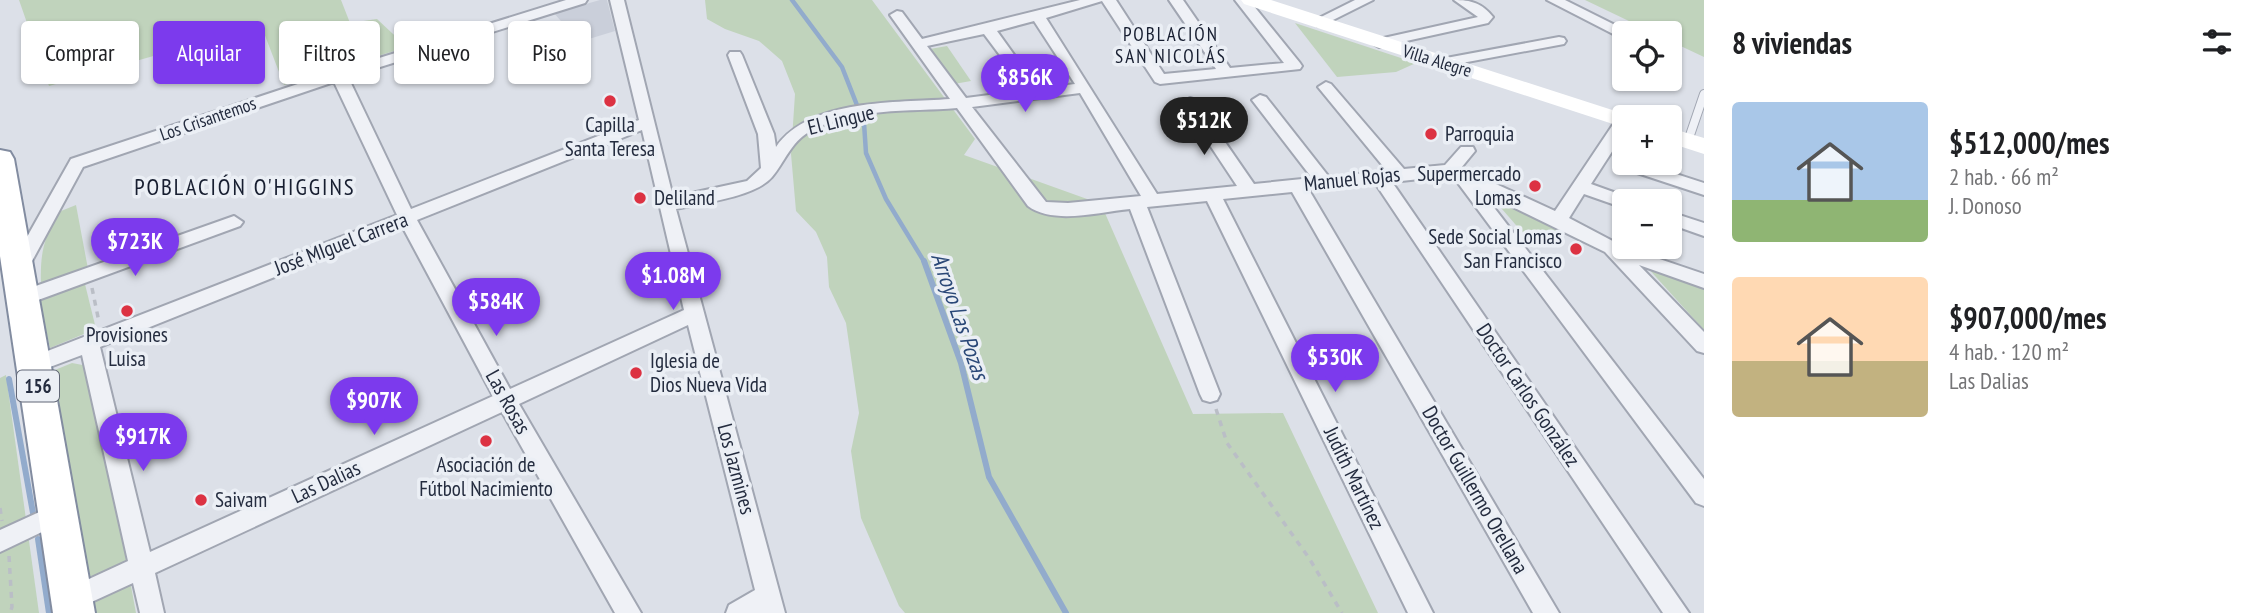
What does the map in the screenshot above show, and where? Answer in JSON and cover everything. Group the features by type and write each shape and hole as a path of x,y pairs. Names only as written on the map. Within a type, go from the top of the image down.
{"highway":[{"name":"156","path":"0,159 73,606"}],"main road":[{"name":"Villa Alegre","path":"1251,0 1612,117"}],"street":[{"name":"Los Crisantemos","path":"380,62 580,0"},
{"name":"Los Jazmines","path":"617,0 666,205 771,604"},
{"path":"918,44 1039,17 1096,0"},
{"path":"1109,0 1160,79 1295,66 1242,0"},
{"path":"1176,0 1226,73"},
{"path":"1318,22 1366,0"},
{"path":"1379,43 1486,17 1461,0"},
{"path":"1553,0 1612,28"},
{"path":"897,16 962,103"},
{"path":"1039,17 1099,110 1144,201 1210,394"},
{"path":"988,29 1013,63"},
{"path":"1446,62 1559,41"},
{"path":"735,55 766,134 770,169"},
{"name":"Los Crisantemos","path":"20,283 60,190 77,163 312,84"},
{"name":"Las Rosas","path":"343,84 407,218 506,400 629,613"},
{"name":"Doctor Carlos González","path":"1326,87 1389,175 1677,613"},
{"name":"El Lingue","path":"666,205 752,185 765,178 799,130 821,121 877,110 1083,88"},
{"path":"1260,100 1324,182"},
{"name":"Manuel Rojas","path":"962,103 1034,202 1042,208 1068,209 1389,175 1455,173 1611,247"},
{"path":"1190,103 1248,190"},
{"name":"José MIguel Carrera","path":"34,365 648,122"},
{"path":"1558,220 1612,139"},
{"path":"1467,151 1455,173 1704,496"},
{"path":"1601,155 1612,159"},
{"path":"1661,175 1704,189"},
{"name":"Doctor Guillermo Orellana","path":"1297,185 1548,613"},
{"path":"1580,186 1612,197"},
{"name":"Judith Martínez","path":"1212,194 1421,613"},
{"path":"20,283 89,274 234,222"},
{"path":"1682,222 1704,230"},
{"path":"1611,247 1704,281"},
{"path":"1611,247 1701,340"},
{"name":"Las Dalias","path":"73,606 143,566 694,314"},
{"path":"96,340 152,613"},
{"path":"3,540 59,513"},
{"path":"737,613 771,604"}],"lane":[{"path":"1687,141 1704,94"}],"path":[{"path":"89,274 96,340"},
{"path":"1210,394 1227,443 1309,558 1342,613"},
{"path":"0,508 3,540 10,564 10,613"}],"shaded area":[{"path":"607,0 615,31 591,38 591,21 561,21 554,13"}],"green space":[{"path":"19,0 341,0 349,21 279,21 279,72 265,35 265,21 153,21 153,56 139,60 139,21 26,21"},
{"path":"705,0 872,0 975,139 964,155 1101,204 1193,414 1283,413 1378,613 905,613 899,606 861,518 851,451 859,413 846,323 829,287 827,257 816,232 796,211 791,154 795,94 782,61 759,41 725,29 707,19"},
{"path":"1585,0 1704,0 1704,57 1682,47 1682,21 1629,21"},
{"path":"380,22 394,35 394,51 380,55"},
{"path":"1295,23 1416,63 1396,72 1337,77"},
{"path":"947,46 971,81 954,84 930,49"},
{"path":"1488,193 1572,233 1522,232"},
{"path":"76,205 88,269 41,286 43,249 56,213"},
{"path":"1646,266 1704,287 1704,330"},
{"path":"84,280 96,329 50,348 39,297"},
{"path":"72,363 88,366 91,370 136,613 94,613 50,372"},
{"path":"6,375 39,613 0,613 0,378"}],"waterway":[{"name":"Arroyo Las Pozas","path":"792,0 842,67 864,123 866,153 886,199 924,262"},
{"name":"Arroyo Las Pozas","path":"924,262 961,363 989,477 1066,613"},
{"path":"9,379 33,513"},
{"path":"38,539 49,613"}],"place":[{"name":"Capilla Santa Teresa","path":"610,101"},
{"name":"Parroquia","path":"1431,134"},
{"name":"Supermercado Lomas","path":"1535,186"},
{"name":"Deliland","path":"640,198"},
{"name":"Sede Social Lomas San Francisco","path":"1576,249"},
{"name":"Provisiones Luisa","path":"127,311"},
{"name":"Iglesia de Dios Nueva Vida","path":"636,373"},
{"name":"Asociación de Fútbol Nacimiento","path":"486,441"},
{"name":"Saivam","path":"201,500"}],"district":[{"name":"POBLACIÓN SAN NICOLÁS","path":"1171,45"},
{"name":"POBLACIÓN O'HIGGINS","path":"245,187"}]}
